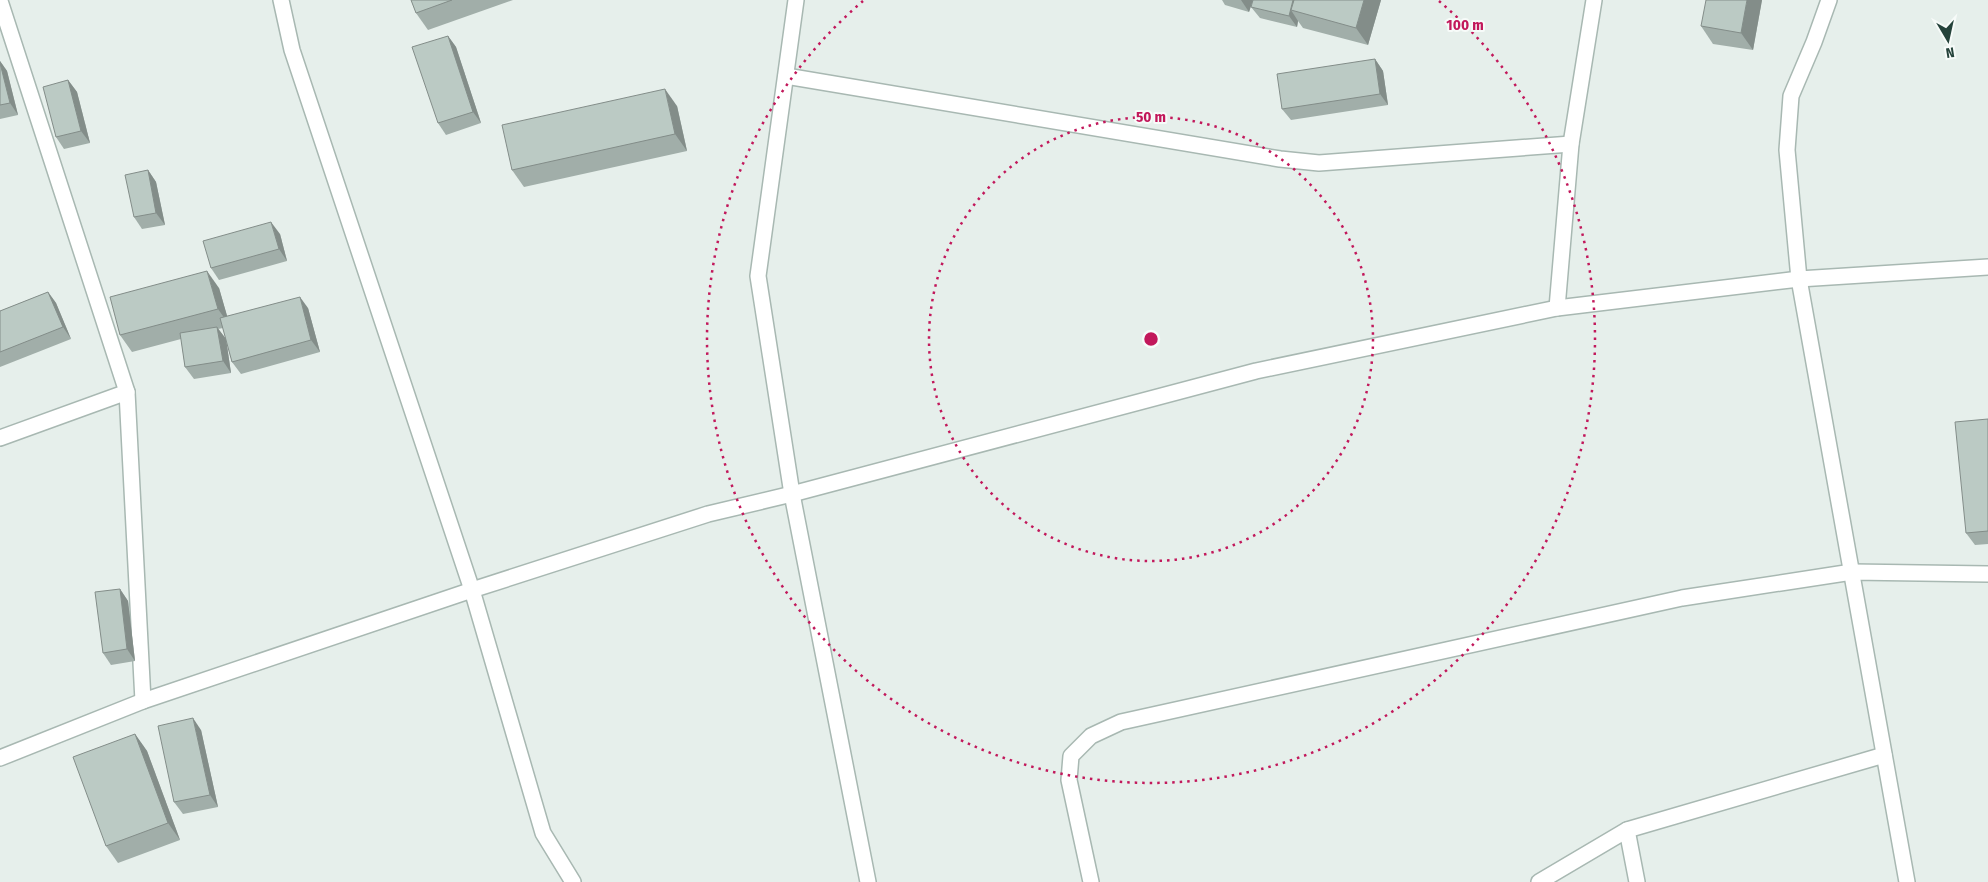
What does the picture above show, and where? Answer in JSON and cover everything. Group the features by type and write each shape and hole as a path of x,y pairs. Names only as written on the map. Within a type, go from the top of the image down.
{"street":[{"path":"281,0 292,50 472,590 542,833 573,882"},
{"path":"796,0 758,276 792,494 868,882"},
{"path":"1557,308 1571,144 1594,0"},
{"path":"1829,0 1814,42 1791,96 1787,150 1799,279 1907,882"},
{"path":"0,1 127,392 143,701"},
{"path":"786,76 1290,160 1319,163 1571,144"},
{"path":"0,758 143,701 472,590 708,514 792,494 1256,371 1557,308 1799,279 1988,267"},
{"path":"0,438 127,392"},
{"path":"1091,882 1069,780 1071,756 1091,736 1121,722 1682,598 1852,572 1988,574"},
{"path":"1539,882 1628,830 1884,755"},
{"path":"1628,830 1637,882"}],"building":[{"path":"411,0 452,0 416,13"},
{"path":"1253,0 1293,0 1289,16 1251,7"},
{"path":"1294,0 1364,0 1356,28 1291,10"},
{"path":"1706,0 1747,0 1741,33 1701,26"},
{"path":"448,36 473,112 438,123 412,47"},
{"path":"1375,59 1380,94 1282,109 1277,74"},
{"path":"0,63 10,103 0,105"},
{"path":"68,80 81,131 56,137 43,87"},
{"path":"665,89 675,134 512,170 502,125"},
{"path":"148,170 156,213 134,217 125,175"},
{"path":"271,222 279,249 211,268 203,241"},
{"path":"207,271 218,309 120,335 110,297"},
{"path":"48,292 63,327 0,352 0,311"},
{"path":"300,297 311,340 232,362 220,318"},
{"path":"217,327 223,361 185,367 180,333"},
{"path":"1988,419 1988,531 1966,533 1955,422"},
{"path":"120,589 127,649 103,653 95,592"},
{"path":"193,718 210,795 174,802 158,726"},
{"path":"135,734 168,823 106,846 73,757"}]}
